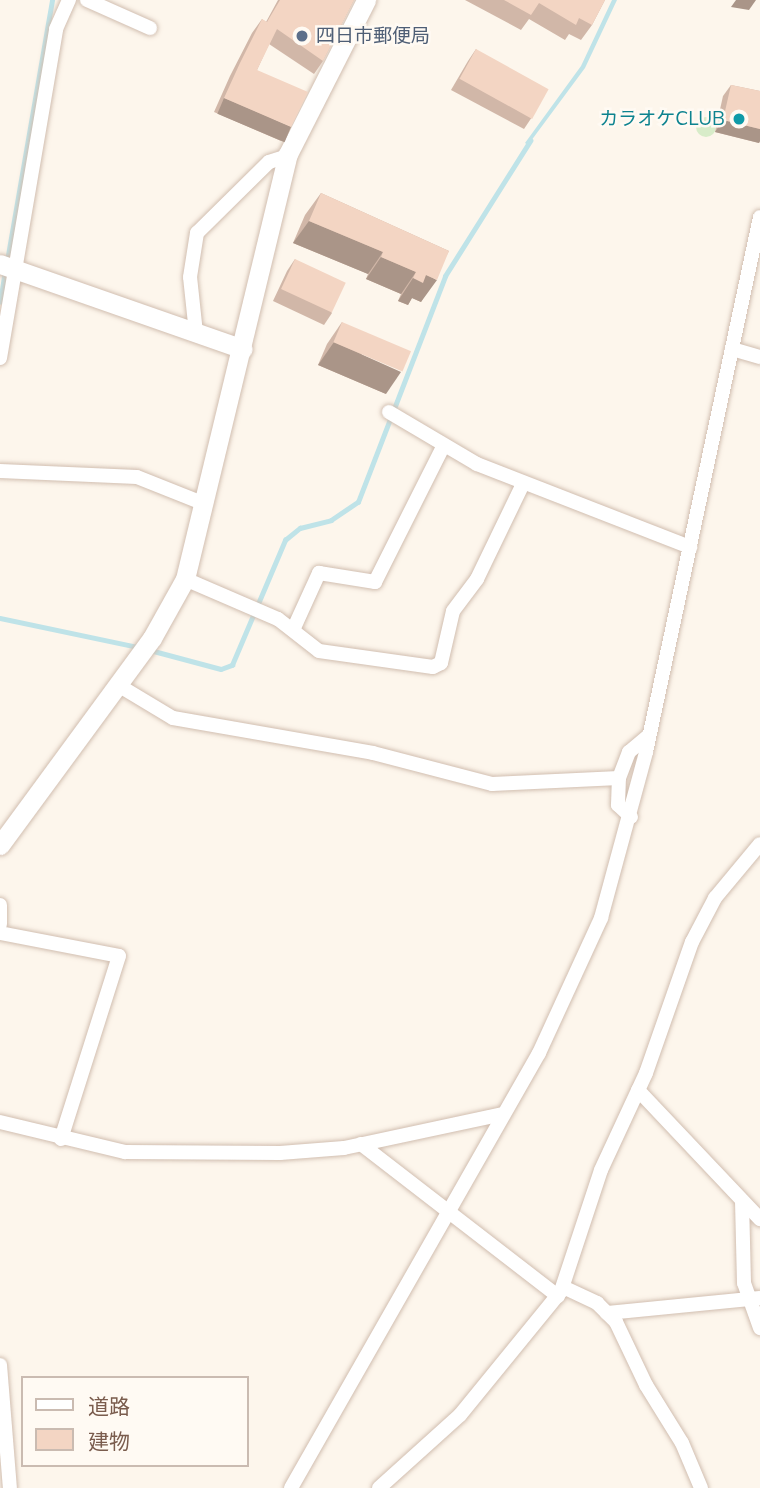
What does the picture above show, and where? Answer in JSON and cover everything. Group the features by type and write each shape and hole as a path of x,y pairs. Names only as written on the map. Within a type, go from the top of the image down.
{"street":[{"path":"0,358 8,268 56,29 69,0"},
{"path":"87,0 150,28"},
{"path":"0,845 162,623 185,579 288,156 366,0"},
{"path":"196,333 190,277 197,233 269,162 288,156"},
{"path":"291,1488 447,1210 539,1053 584,959 631,817 760,217"},
{"path":"8,268 243,349"},
{"path":"732,349 760,357"},
{"path":"389,412 443,447 523,484 690,547"},
{"path":"293,630 319,573 375,582 443,447"},
{"path":"0,471 137,477 205,504"},
{"path":"185,579 278,619 319,651 438,665 450,617 477,579 523,484"},
{"path":"118,685 173,718 373,753 492,784 619,778"},
{"path":"631,817 618,805 619,778 629,752 649,735"},
{"path":"379,1488 460,1415 560,1291 606,1158 638,1090 703,920 730,878 760,844"},
{"path":"0,905 0,924"},
{"path":"0,933 119,956 61,1139"},
{"path":"638,1090 760,1219"},
{"path":"0,1122 61,1139 158,1153 311,1152 502,1114"},
{"path":"361,1144 560,1291 607,1312 754,1298"},
{"path":"742,1201 743,1272 754,1298 760,1328"},
{"path":"607,1312 682,1443 701,1488"},
{"path":"0,1365 10,1488"}],"green space":[{"path":"706,117 713,120 716,127 713,134 706,137 699,134 696,127 699,120"}],"water":[{"path":"612,0 617,0 585,68 528,145 525,143 581,66"}],"building":[{"path":"280,0 354,0 323,61 277,29 257,70 308,92 291,127 224,98 262,19 267,22"},
{"path":"504,0 605,0 592,25 579,18 576,25 539,3 531,15"},
{"path":"476,49 549,89 532,119 460,79"},
{"path":"731,85 760,91 760,129 723,120"},
{"path":"321,193 449,251 437,280 426,275 423,283 413,278 416,272 381,257 383,252 309,221"},
{"path":"295,259 346,283 332,313 281,289"},
{"path":"342,322 411,351 402,372 333,342"}],"waterway":[{"path":"7,261 52,0"},
{"path":"150,650 221,669 232,665 285,540 300,528 331,520 358,502 445,276 530,141"},
{"path":"0,302 5,270"},
{"path":"0,618 138,647"}],"place":[{"name":"四日市郵便局","path":"302,36"},
{"name":"カラオケCLUB","path":"739,119"}]}
